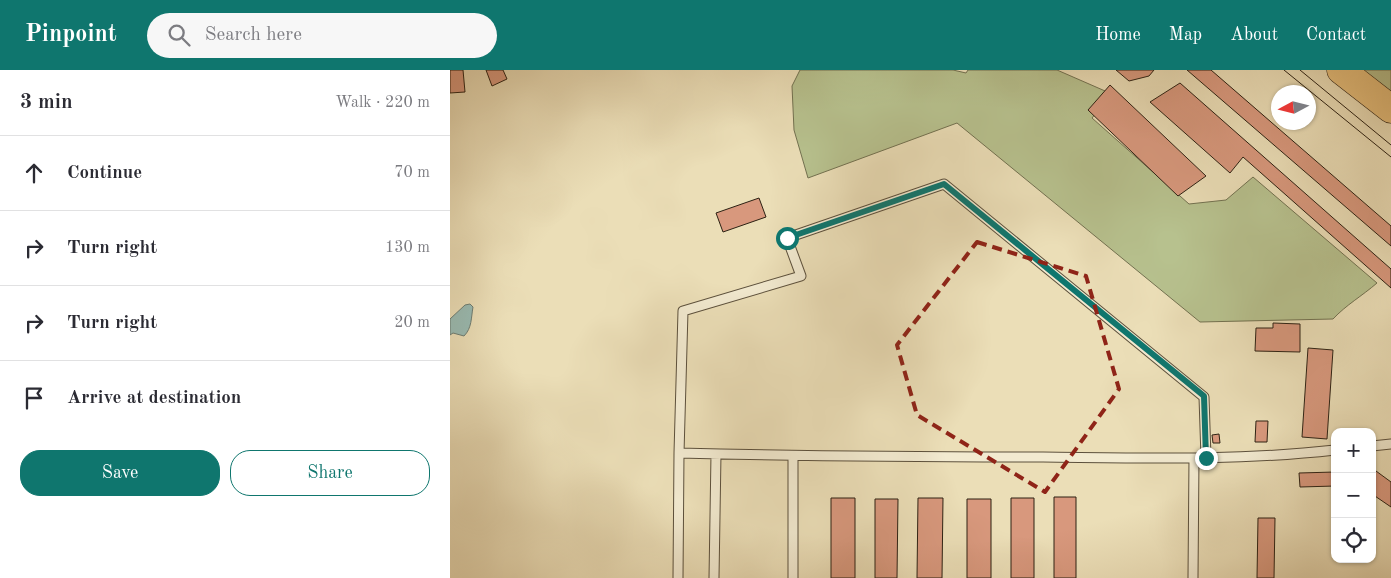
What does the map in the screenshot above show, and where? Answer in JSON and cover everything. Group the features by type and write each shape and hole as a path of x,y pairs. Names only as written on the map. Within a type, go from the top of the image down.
{"main road":[{"path":"1342,70 1391,109"}],"lane":[{"path":"678,578 683,312 801,276 787,238 944,184 1204,396 1206,458"},
{"path":"1376,446 1391,444"},
{"path":"680,453 792,456 1206,458 1283,456 1331,450"},
{"path":"714,578 716,454"},
{"path":"792,456 793,578"},
{"path":"1193,578 1194,458"}],"highlighted area":[{"path":"977,242 1086,276 1119,389 1045,492 917,415 897,345"}],"green space":[{"path":"800,70 953,70 966,73 968,70 1057,70 1112,94 1092,118 1189,204 1226,200 1253,177 1377,283 1333,319 1200,322 957,123 808,178 794,130 792,86"},
{"path":"1363,70 1391,70 1391,92"}],"water":[{"path":"470,304 473,307 471,323 467,333 464,336 453,333 450,335 450,319 465,305"}],"building":[{"path":"450,70 463,70 465,92 450,93"},
{"path":"486,70 503,70 507,79 492,86"},
{"path":"1116,70 1154,70 1149,76 1129,81"},
{"path":"1187,70 1211,70 1271,122 1271,130 1280,130 1391,226 1391,246"},
{"path":"1180,83 1391,269 1391,288 1243,157 1230,173 1150,102"},
{"path":"1110,85 1206,176 1178,196 1088,110"},
{"path":"759,198 766,217 723,232 716,213"},
{"path":"1273,323 1300,324 1300,352 1255,351 1256,328 1273,328"},
{"path":"1308,348 1333,350 1327,439 1302,437"},
{"path":"1256,421 1268,421 1267,442 1255,442"},
{"path":"1219,434 1220,443 1213,443 1212,435"},
{"path":"1376,471 1391,482 1391,507 1376,497"},
{"path":"1331,472 1331,486 1300,487 1299,473"},
{"path":"1054,497 1076,497 1076,578 1054,578"},
{"path":"831,498 855,498 855,578 831,578"},
{"path":"918,498 943,498 942,578 917,578"},
{"path":"1011,498 1034,498 1034,578 1011,578"},
{"path":"875,499 898,499 897,578 875,578"},
{"path":"967,499 991,499 991,578 967,578"},
{"path":"1258,518 1275,518 1274,578 1257,578"}],"tram line":[{"path":"1284,70 1391,157"},
{"path":"1300,70 1391,145"}],"route":[{"path":"787,238 944,184 1204,396 1206,458"}]}
